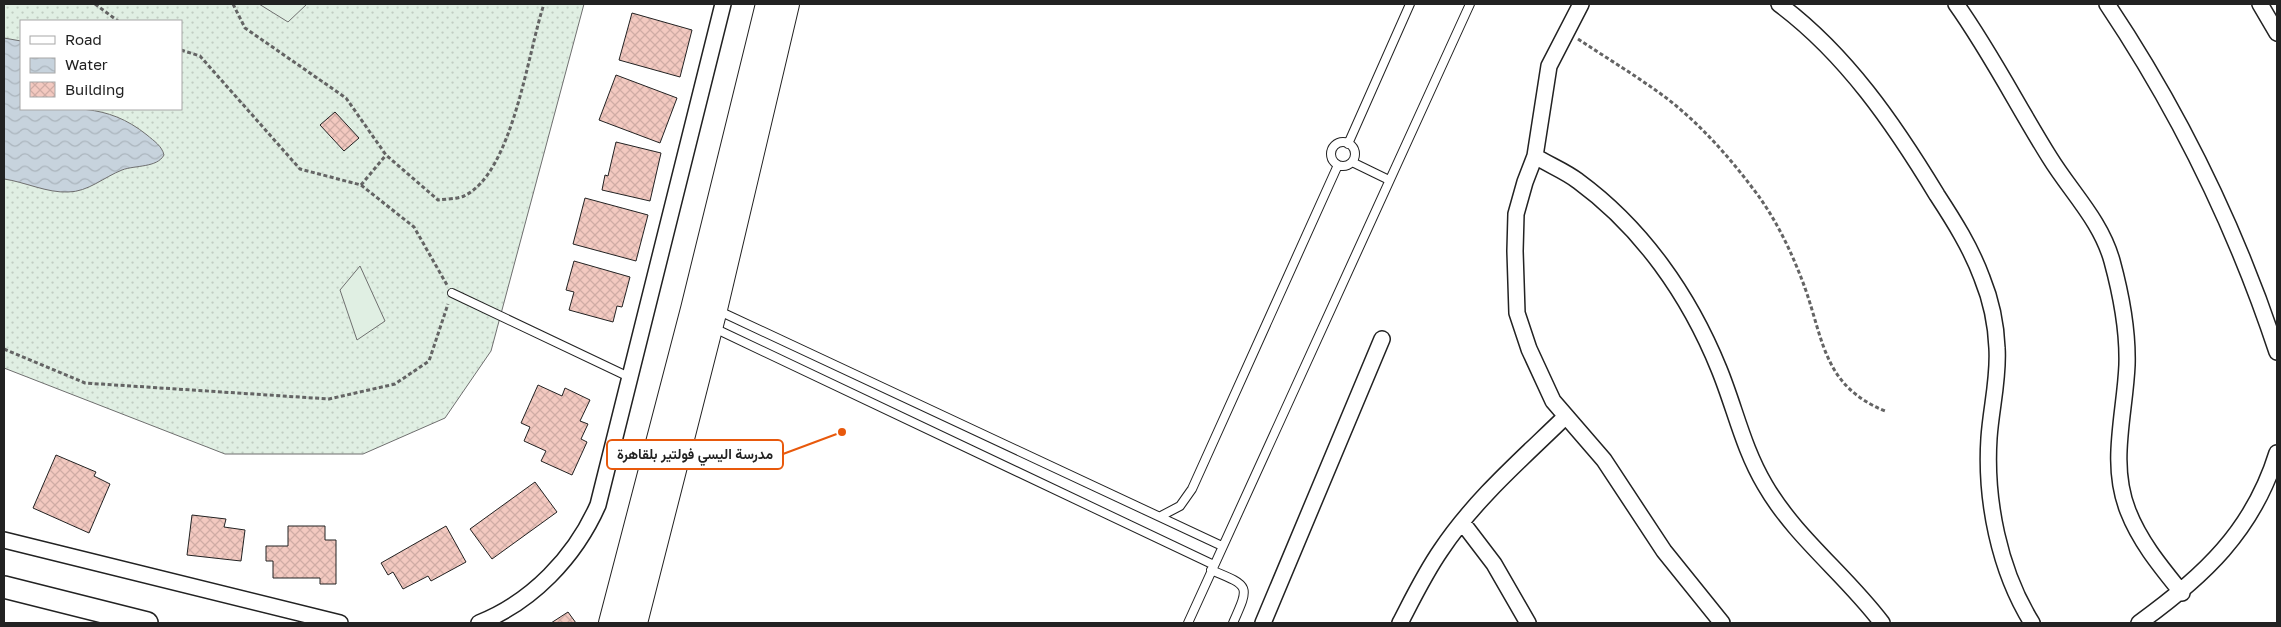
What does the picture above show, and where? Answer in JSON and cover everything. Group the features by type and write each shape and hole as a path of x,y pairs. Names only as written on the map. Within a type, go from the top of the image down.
{"main road":[{"path":"611,623 693,309 768,4"},
{"path":"635,623 712,317 787,4"}],"street":[{"path":"478,623 491,618 519,601 548,577 572,552 587,530 598,505 723,4"},
{"path":"1581,4 1549,66 1535,156 1516,214 1517,313 1543,384 1552,401 1604,460 1664,551 1722,623"},
{"path":"1779,4 1833,51 1893,126 1957,227 1982,278 1991,304 1997,350 1997,372 1989,438 1989,483 2001,552 2016,591 2032,623"},
{"path":"1956,4 1994,62 2050,159 2092,218 2111,259 2126,344 2127,366 2119,439 2118,464 2121,488 2127,510 2137,532 2149,552 2182,592"},
{"path":"2107,4 2183,130 2214,190 2250,275 2277,352"},
{"path":"2260,4 2277,33"},
{"path":"1535,156 1576,180 1610,207 1643,241 1670,277 1706,338 1720,370 1746,446 1766,486 1795,524 1882,623"},
{"path":"1263,623 1382,339"},
{"path":"1400,623 1441,550 1462,522 1488,492 1566,416"},
{"path":"2139,623 2182,592 2205,572 2244,523 2272,469 2277,453"},
{"path":"1462,522 1494,564 1528,623"},
{"path":"4,540 340,623"},
{"path":"4,587 148,623"}],"lane":[{"path":"1348,144 1410,4"},
{"path":"1188,623 1470,4"},
{"path":"1339,143 1348,144 1354,150 1352,162 1348,166 1338,165 1332,159 1332,150 1339,143"},
{"path":"1352,162 1389,180"},
{"path":"1161,516 1180,506 1192,489 1338,165"},
{"path":"452,293 629,377"},
{"path":"712,317 1161,516 1222,546"},
{"path":"712,317 1238,581 1244,587 1245,596 1233,623"}],"path":[{"path":"95,4 117,20"},
{"path":"233,4 245,28 346,98 386,155 438,200 464,196 487,177 514,120 544,4"},
{"path":"1568,31 1668,100 1689,117 1735,165 1758,196 1789,250 1804,286 1823,350 1831,366 1853,393 1863,401 1885,411"},
{"path":"4,349 85,383 329,399 394,384 429,361 452,293 414,227 361,184 300,169 200,56 182,50"},
{"path":"361,184 386,155"}],"green space":[{"path":"4,4 584,4 491,351 445,418 363,454 225,454 4,368"},
{"path":"259,4 307,4 288,22"},
{"path":"360,266 385,321 357,340 340,290"}],"water":[{"path":"4,38 20,41 20,110 87,110 102,112 132,124 160,146 164,155 156,162 145,166 127,168 82,190 68,192 52,191 4,179"}],"building":[{"path":"632,13 692,30 680,77 619,60"},
{"path":"616,75 677,98 660,143 599,120"},
{"path":"335,112 359,138 344,151 320,125"},
{"path":"616,142 661,153 650,201 602,190 605,175 608,176"},
{"path":"585,198 648,215 636,261 573,244"},
{"path":"574,261 630,277 622,307 617,306 613,322 569,310 574,292 566,290"},
{"path":"538,385 562,396 565,388 590,400 580,421 588,424 581,439 587,442 572,475 541,461 546,451 524,441 530,427 521,423"},
{"path":"56,455 96,472 94,476 110,484 89,533 33,508"},
{"path":"535,482 557,512 492,559 470,529"},
{"path":"192,515 226,519 224,527 245,530 241,561 187,555"},
{"path":"288,526 325,526 325,540 336,540 336,584 320,584 320,578 273,578 273,561 266,561 266,546 288,546"},
{"path":"446,526 466,562 431,581 428,576 403,589 393,572 388,575 381,563"},
{"path":"568,612 576,623 551,623"}],"place":[{"name":"مدرسة اليسي فولتير بلقاهرة","path":"842,432"}]}
